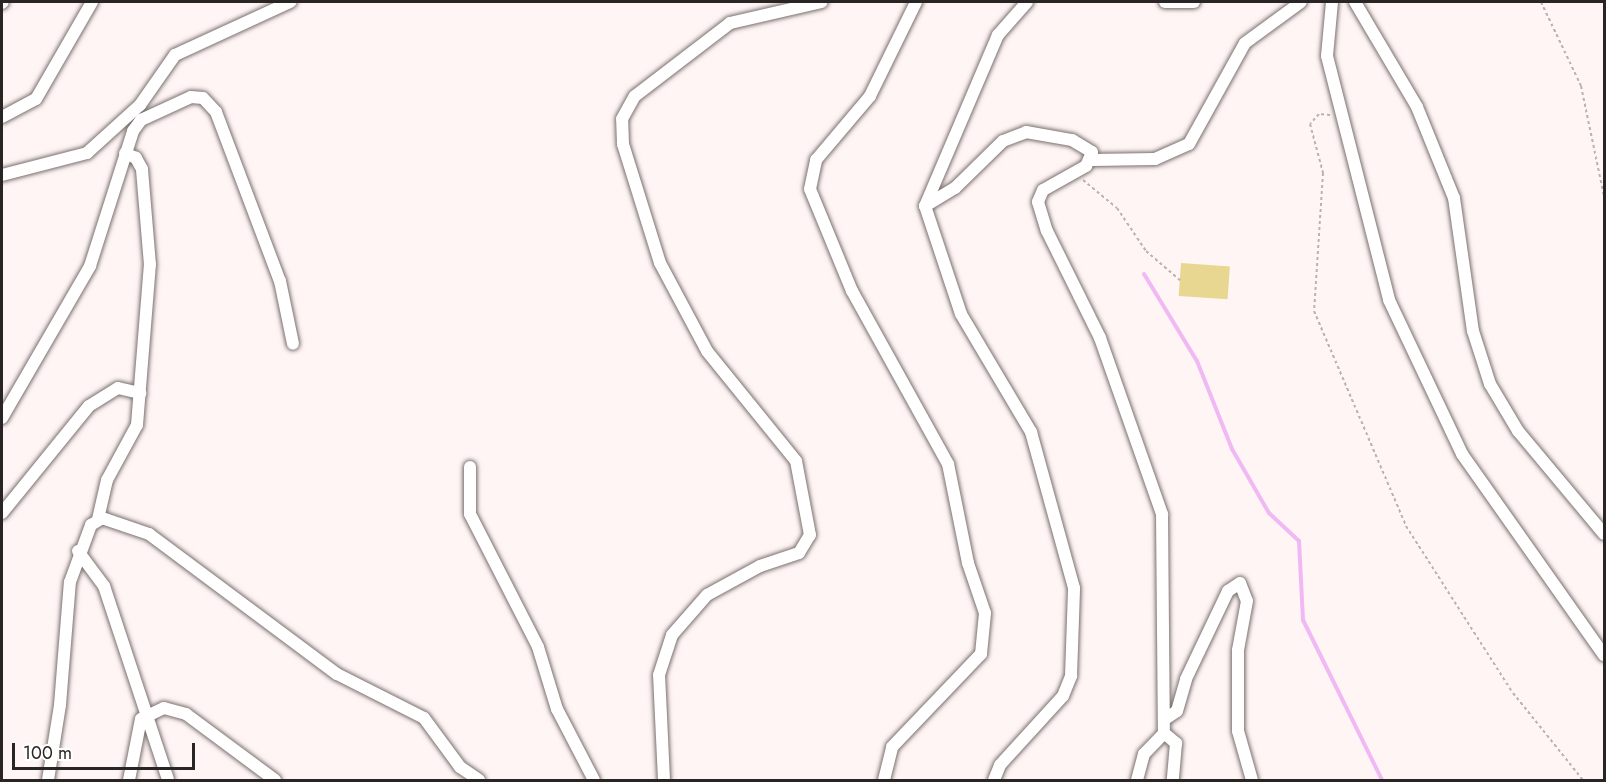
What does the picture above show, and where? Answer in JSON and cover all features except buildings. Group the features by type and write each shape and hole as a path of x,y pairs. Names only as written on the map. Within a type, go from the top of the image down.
{"street":[{"path":"2,117 27,108 41,93 92,2"},
{"path":"2,175 87,153 140,105 175,55 290,2"},
{"path":"664,780 659,675 672,635 707,595 760,566 800,553 810,535 796,461 707,351 660,263 623,144 622,119 635,96 730,23 822,2"},
{"path":"884,780 892,747 981,654 985,613 968,563 948,464 852,291 810,189 816,160 870,96 916,2"},
{"path":"994,780 1000,765 1063,696 1071,676 1074,588 1031,432 961,314 925,206 999,36 1027,2"},
{"path":"1165,2 1194,2"},
{"path":"1137,780 1144,754 1164,733 1162,514 1100,338 1040,216 1043,190 1092,160 1155,159 1189,144 1245,43 1301,2"},
{"path":"1332,2 1327,56 1389,300 1428,391 1462,454 1605,655"},
{"path":"1355,2 1417,107 1454,198 1473,331 1490,384 1518,431 1605,534"},
{"path":"2,418 90,266 133,131 153,113 191,97 213,106 280,281 293,344"},
{"path":"925,206 955,188 1003,141 1026,132 1084,144 1092,160"},
{"path":"48,780 60,705 70,582 78,551 98,519 106,480 136,425 140,393 150,265 142,169 136,158 125,153"},
{"path":"2,513 89,406 118,388 140,393"},
{"path":"470,467 470,514 538,647 557,709 594,780"},
{"path":"98,519 149,534 337,674 424,718 460,767 479,780"},
{"path":"78,551 104,585 168,780"},
{"path":"1164,719 1177,711 1186,679 1228,591 1240,584 1247,601 1238,650 1238,731 1252,780"},
{"path":"145,714 164,708 186,714 275,780"},
{"path":"129,780 145,714"},
{"path":"1164,733 1176,743 1173,780"}],"path":[{"path":"1541,2 1581,86 1605,196"},
{"path":"1344,122 1319,114 1310,124 1323,173 1314,311 1406,526 1513,693 1583,780"},
{"path":"1078,169 1084,182 1117,208 1146,251 1181,281"}],"shaded area":[{"path":"1181,263 1230,266 1228,299 1179,296"}],"waterway":[{"path":"1144,274 1197,361 1232,449 1269,513 1299,541 1303,620 1382,780"}]}
